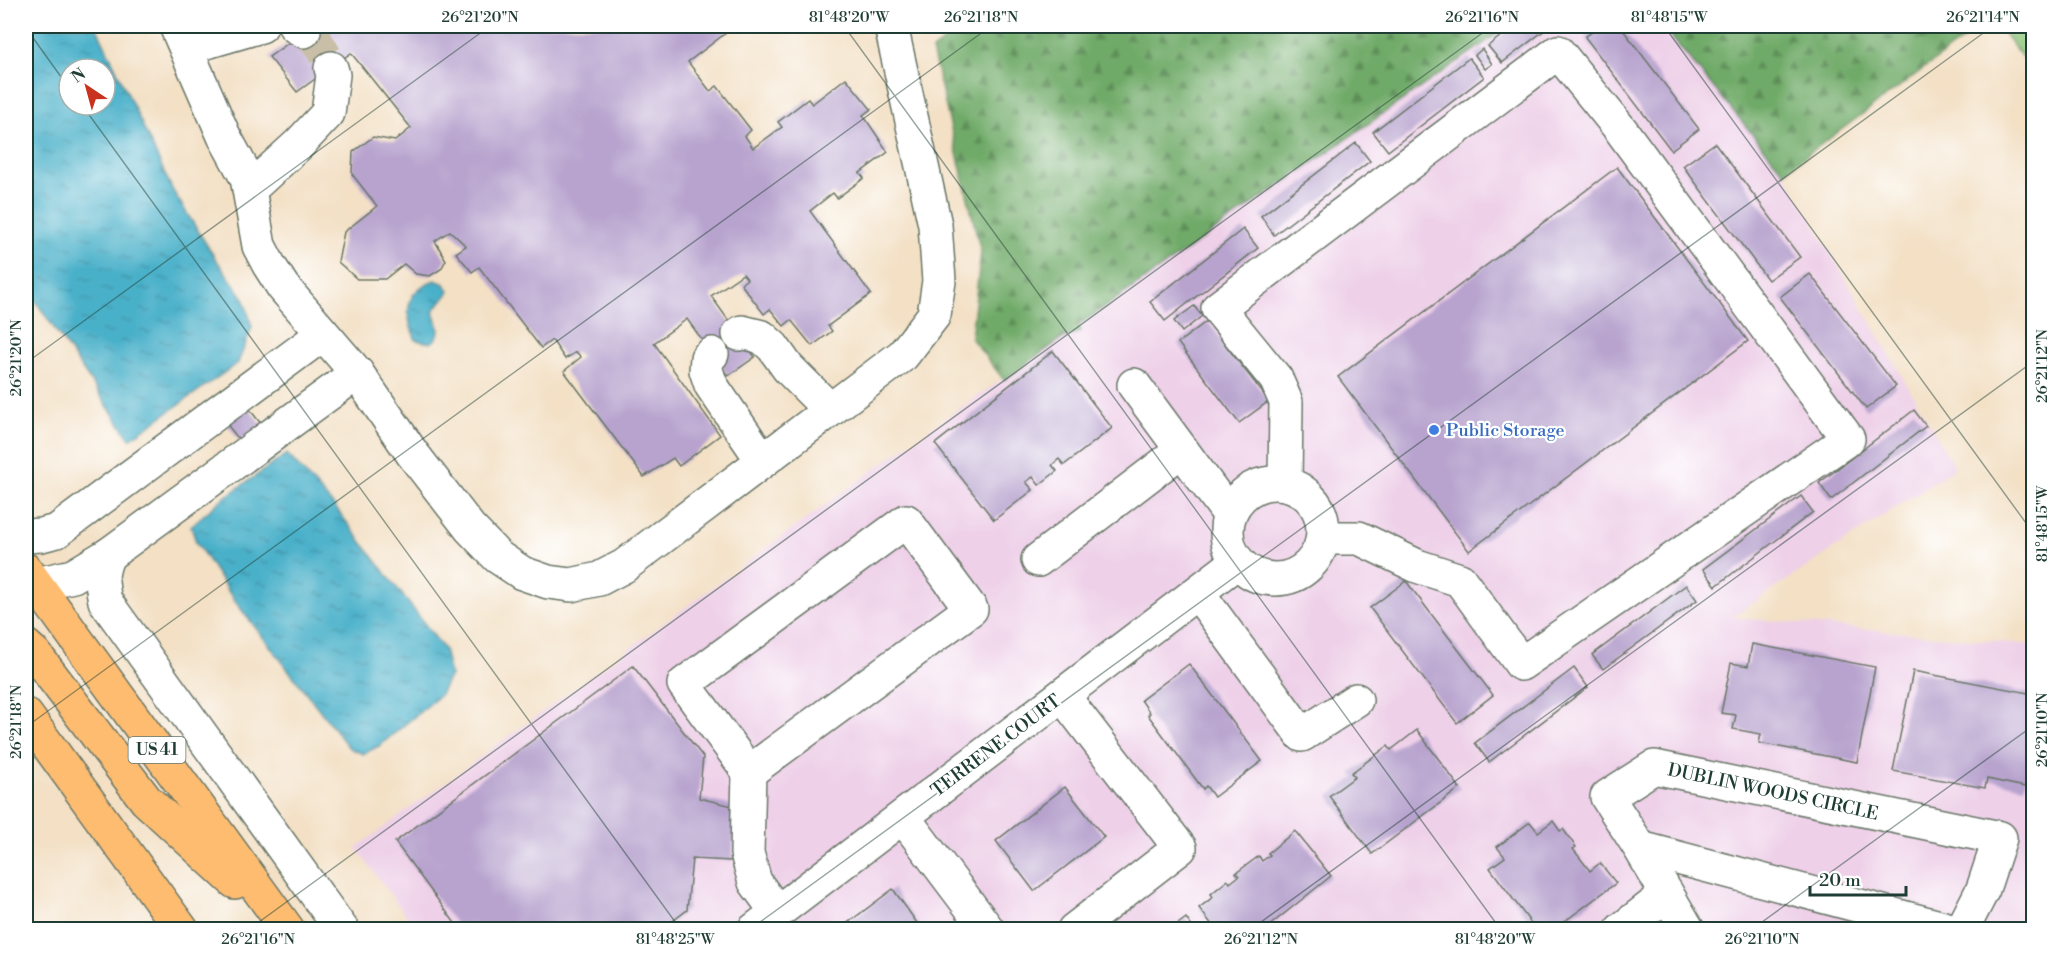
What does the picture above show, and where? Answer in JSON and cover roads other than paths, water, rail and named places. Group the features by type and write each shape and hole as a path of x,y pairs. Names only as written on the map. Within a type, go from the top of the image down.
{"main road":[{"name":"US 41","path":"29,578 287,930"},
{"path":"26,646 35,654 146,800 287,930"},
{"path":"26,715 182,930"}],"street":[{"path":"261,26 181,37 224,136 247,178 259,246 283,287 357,373 412,453 470,528 498,557 522,573 548,582 571,585 598,579 624,566 903,355 934,315 939,281 935,225 891,26"},
{"path":"1285,484 1286,402 1276,379 1218,308 1558,52 1621,130 1848,439 1521,664 1460,580 1417,566 1359,538 1323,538"},
{"path":"250,189 299,144 328,113 333,75 331,68"},
{"path":"739,334 742,332 762,337 807,388 830,410"},
{"path":"26,536 57,531 323,334"},
{"path":"711,354 707,358 706,370 711,385 763,461"},
{"path":"29,578 73,576 108,555 357,373"},
{"path":"1134,385 1229,514"},
{"path":"1038,560 1182,450"},
{"path":"1285,484 1299,489 1310,498 1323,523 1323,538 1318,553 1308,566 1295,575 1280,579 1264,578 1250,573 1237,562 1231,552 1226,527 1229,514 1246,492 1258,485 1285,484"},
{"path":"749,772 971,609 906,521 684,684 749,772 747,854 766,923"},
{"path":"108,555 102,568 100,581 105,601 342,930"},
{"name":"TERRENE COURT","path":"766,923 1237,562"},
{"path":"1198,593 1302,735 1356,700"},
{"path":"1063,696 1180,848 1074,930"},
{"name":"DUBLIN WOODS CIRCLE","path":"1688,930 1607,797 1654,767 2000,838 1983,889 1962,930"},
{"path":"903,817 988,930"},
{"path":"1640,848 1951,930"},
{"path":"1621,930 1667,894"}],"water":[{"path":"26,26 96,26 110,57 57,57 57,117 117,117 117,71 173,191 215,258 244,298 252,327 238,363 130,439 26,287"},
{"path":"435,280 445,284 449,291 433,312 439,332 431,343 416,340 410,321 409,304 417,290"},
{"path":"287,454 335,507 444,649 450,675 439,696 379,746 363,754 349,748 234,600 196,542 191,526 222,499"}],"tunnel":[{"path":"304,31 320,47 331,68"}],"place":[{"name":"Public Storage","path":"1434,430"}]}
